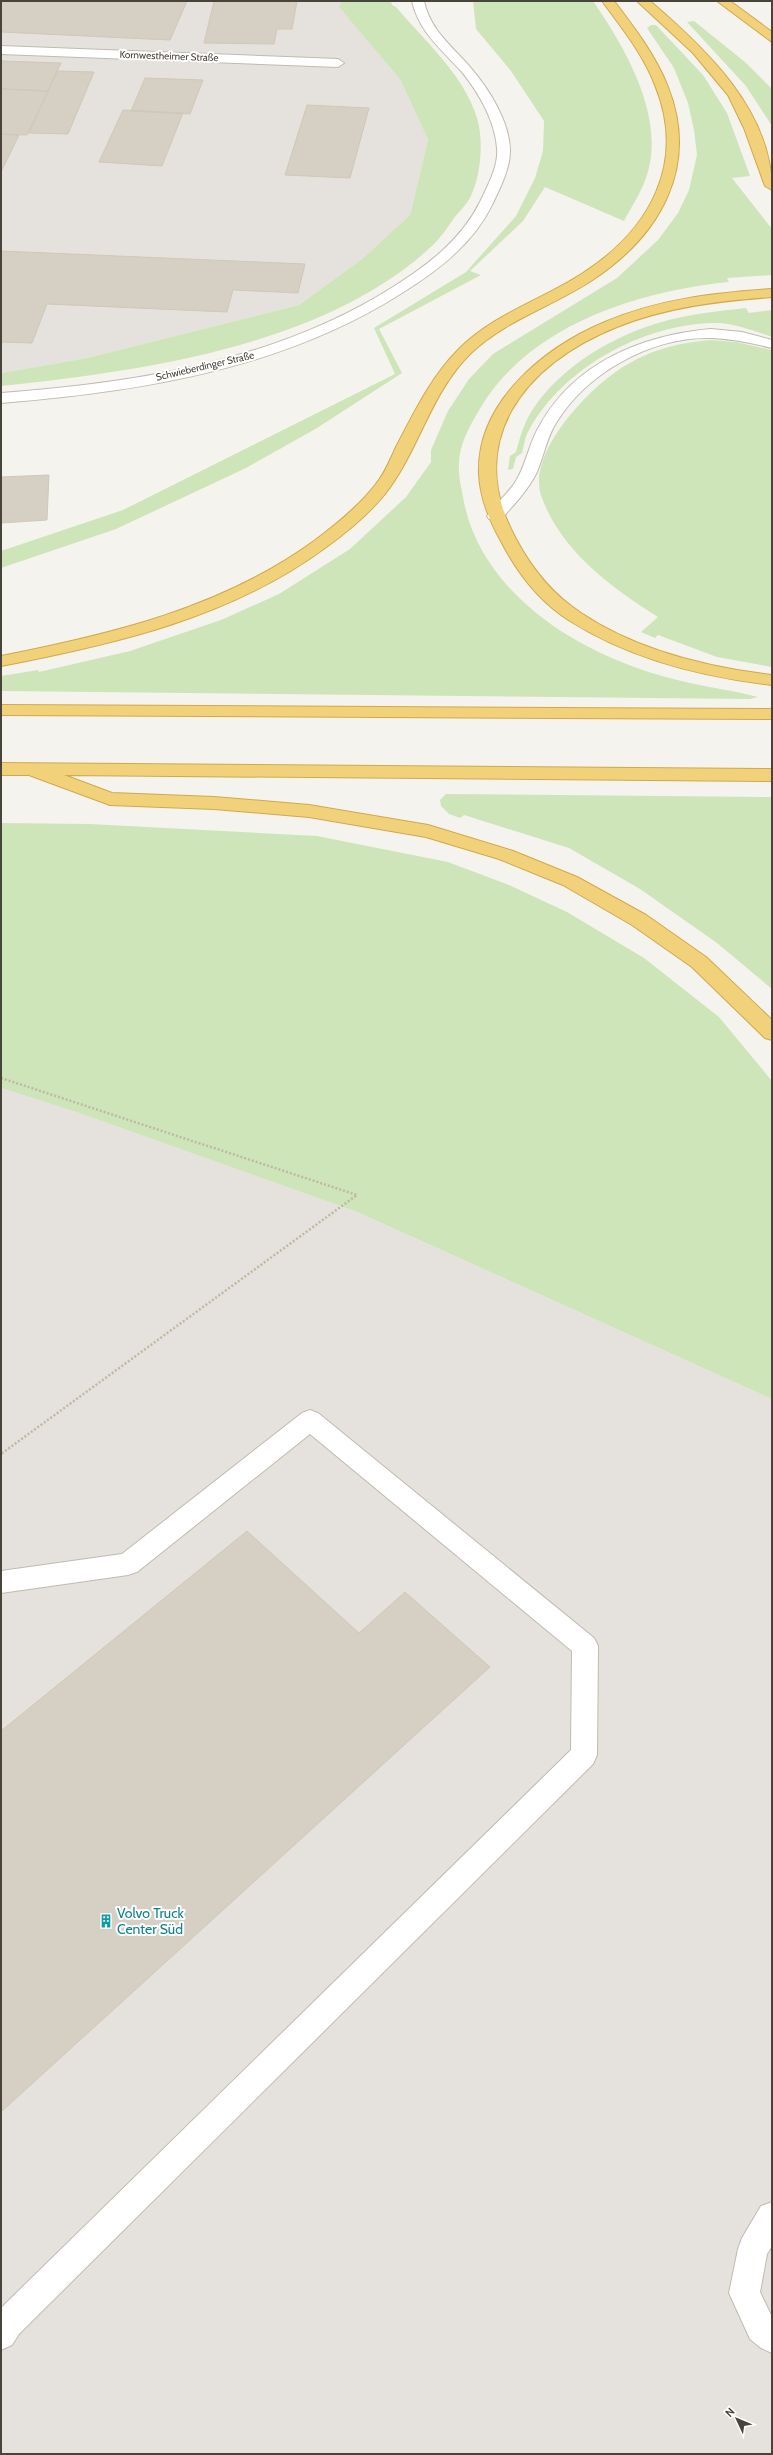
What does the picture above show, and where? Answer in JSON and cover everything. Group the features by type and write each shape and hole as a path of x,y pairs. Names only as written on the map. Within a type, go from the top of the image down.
{"highway":[{"path":"1,661 93,644 179,618 248,588 311,553 359,513 388,480 440,379 464,351 509,318 590,276 626,247 651,219 664,197 672,174 674,156 672,123 663,89 643,50 608,1"},
{"path":"643,1 695,49 725,84 742,108 772,186"},
{"path":"723,1 772,38"},
{"path":"772,293 737,295 672,305 604,327 561,351 536,371 509,401 498,421 488,451 490,496 495,516 521,564 554,601 581,620 623,641 662,656 704,669 748,678 772,680"},
{"path":"1,710 772,714"},
{"path":"1,769 772,775"},
{"path":"30,769 110,799 214,803 309,811 428,831 506,855 570,881 640,920 699,962 759,1018 772,1034"}],"street":[{"name":"Schwieberdinger Straße","path":"1,398 132,383 234,361 300,340 356,316 419,278 454,249 483,213 494,187 504,151 498,121 468,72 432,32 419,12 418,1"},
{"name":"Kornwestheimer Straße","path":"1,50 338,63"},
{"path":"495,516 525,481 538,443 552,418 579,387 597,371 619,356 649,345 691,334 717,332 737,335 772,344"},
{"path":"1,1582 128,1564 310,1420 585,1646 584,1755 14,2318 1,2334"},
{"path":"772,2217 753,2249 744,2292 761,2328 772,2337"}],"path":[{"path":"1,1078 357,1195 1,1454"}],"shaded area":[{"path":"1,1 342,1 340,7 400,79 428,140 410,215 362,259 299,305 87,358 1,373"},
{"path":"1,1088 76,1112 357,1212 772,1399 772,2454 1,2454"}],"green space":[{"path":"342,1 391,1 392,5 396,7 442,59 463,87 471,102 479,127 481,148 477,179 470,198 436,242 390,279 340,308 286,330 230,348 171,361 113,372 1,386 1,373 87,358 299,305 362,259 410,215 428,140 400,79 339,7"},
{"path":"473,1 593,1 618,41 640,85 647,109 651,132 651,155 646,178 639,195 624,221 545,187 523,221 470,271 481,275 379,329 402,373 317,428 246,468 116,529 1,568 1,551 123,510 395,374 374,328 466,272 516,216 535,178 543,151 544,121 511,71 476,29"},
{"path":"694,21 745,62 772,89 772,126 746,86 687,22"},
{"path":"651,25 656,25 703,75 727,113 750,176 732,178 772,229 772,275 727,278 729,282 657,294 621,305 586,319 553,336 523,358 498,384 477,414 462,444 459,457 460,483 468,518 474,534 490,563 510,589 522,601 552,625 589,647 628,665 669,678 758,697 750,699 1,691 1,676 38,670 39,672 130,651 221,620 279,594 350,549 406,497 431,462 431,450 448,411 469,379 493,354 617,278 658,240 678,213 689,190 697,155 694,130 688,103 674,68 647,28"},
{"path":"746,308 749,313 772,310 772,337 743,327 728,324 713,323 686,326 659,332 633,341 584,369 563,387 544,407 528,432 522,453 516,457 513,469 508,470 510,456 516,452 521,435 533,409 545,393 559,379 591,354 628,334 665,321"},
{"path":"711,340 736,342 772,350 772,667 717,657 658,635 655,638 641,632 658,617 606,581 575,552 551,517 542,498 539,480 543,461 552,442 565,422 597,387 628,364 647,354 689,342"},
{"path":"446,794 772,797 772,989 717,943 640,889 569,848 464,815 460,818 449,814 441,806 440,800"},
{"path":"1,823 90,824 317,836 448,862 509,885 567,912 644,958 719,1017 772,1081 772,1399 357,1212 76,1112 1,1088"}],"building":[{"path":"1,1 187,1 170,40 1,32"},
{"path":"214,1 297,1 292,29 277,29 274,44 204,43"},
{"path":"1,61 61,63 48,91 1,89"},
{"path":"57,71 94,72 68,134 29,133"},
{"path":"145,78 203,80 190,114 131,111"},
{"path":"1,89 48,91 27,135 1,134"},
{"path":"307,105 369,108 350,178 285,175"},
{"path":"123,110 183,113 162,166 99,162"},
{"path":"1,134 19,135 1,172"},
{"path":"1,251 305,264 298,293 233,290 227,312 47,304 32,343 1,342"},
{"path":"49,475 47,520 1,523 1,477"},
{"name":"Volvo Truck Center Süd","path":"247,1531 359,1633 405,1592 490,1667 1,2112 1,1731"}],"place":[{"name":"Volvo Truck Center Süd","path":"106,1921"}]}
